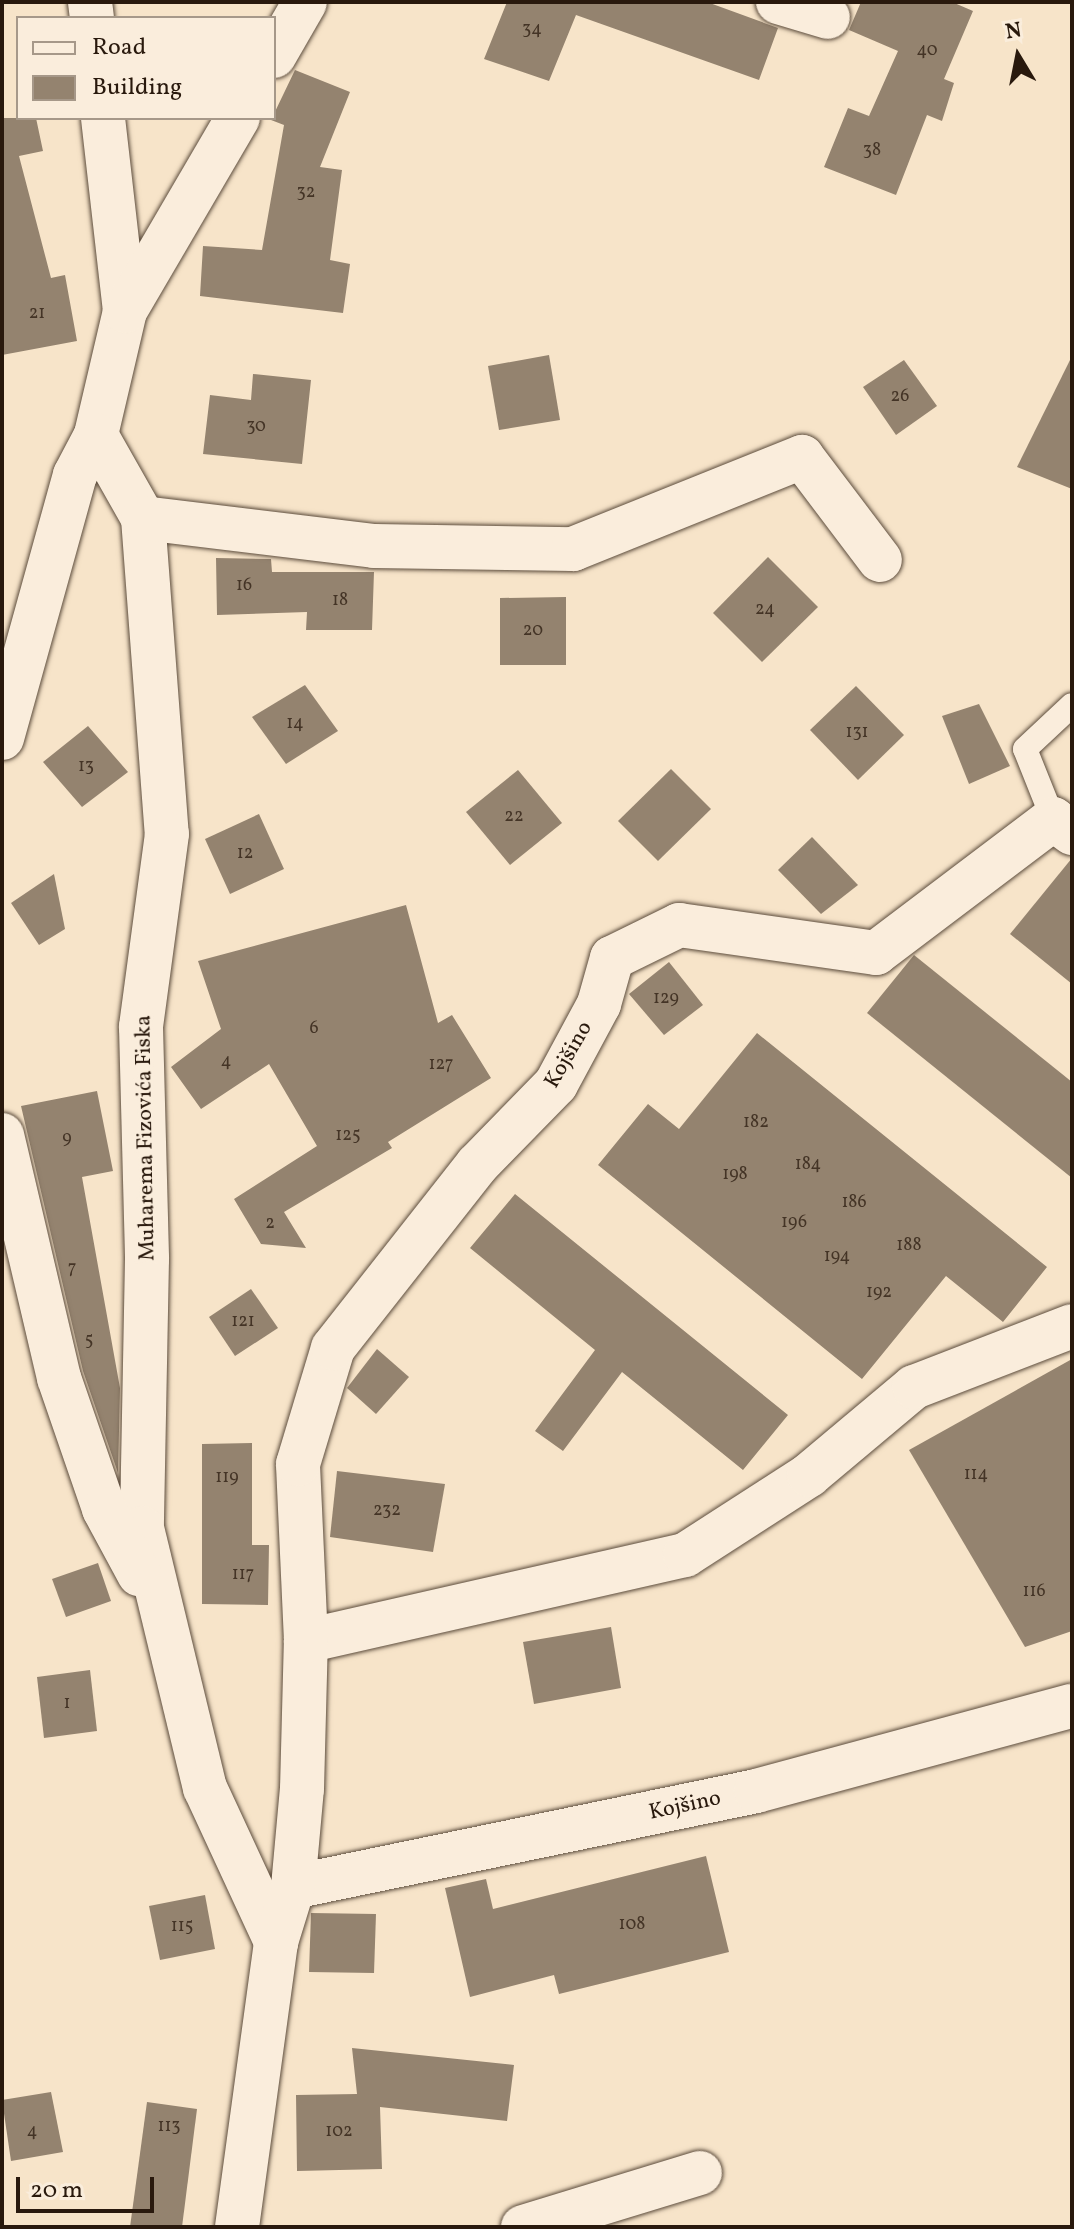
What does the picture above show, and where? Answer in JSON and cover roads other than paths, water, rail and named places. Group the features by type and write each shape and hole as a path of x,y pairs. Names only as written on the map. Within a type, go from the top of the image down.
{"street":[{"path":"276,53 305,2"},
{"path":"778,2 828,17"},
{"path":"103,120 125,311"},
{"path":"2,738 75,475 96,435 125,311 237,120"},
{"name":"Muharema Fizovića Fiska","path":"96,435 143,518 167,834 141,1027 147,1259 142,1528 205,1788 276,1942"},
{"path":"143,518 374,546 573,549 802,457 880,560"},
{"name":"Kojšino","path":"237,2227 276,1942 293,1887 306,1641 298,1464 333,1348 477,1165 556,1084 599,1004 612,958 679,925 876,953 1063,826"},
{"name":"Muharema Fizovića Fiska","path":"2,1135 59,1378 104,1509 161,1615"},
{"path":"306,1641 685,1555 809,1475 914,1387 1072,1326"},
{"name":"Kojšino","path":"293,1887 756,1791 1072,1706"},
{"path":"523,2227 700,2173"}],"lane":[{"path":"1063,826 1025,749 1072,705"}]}
